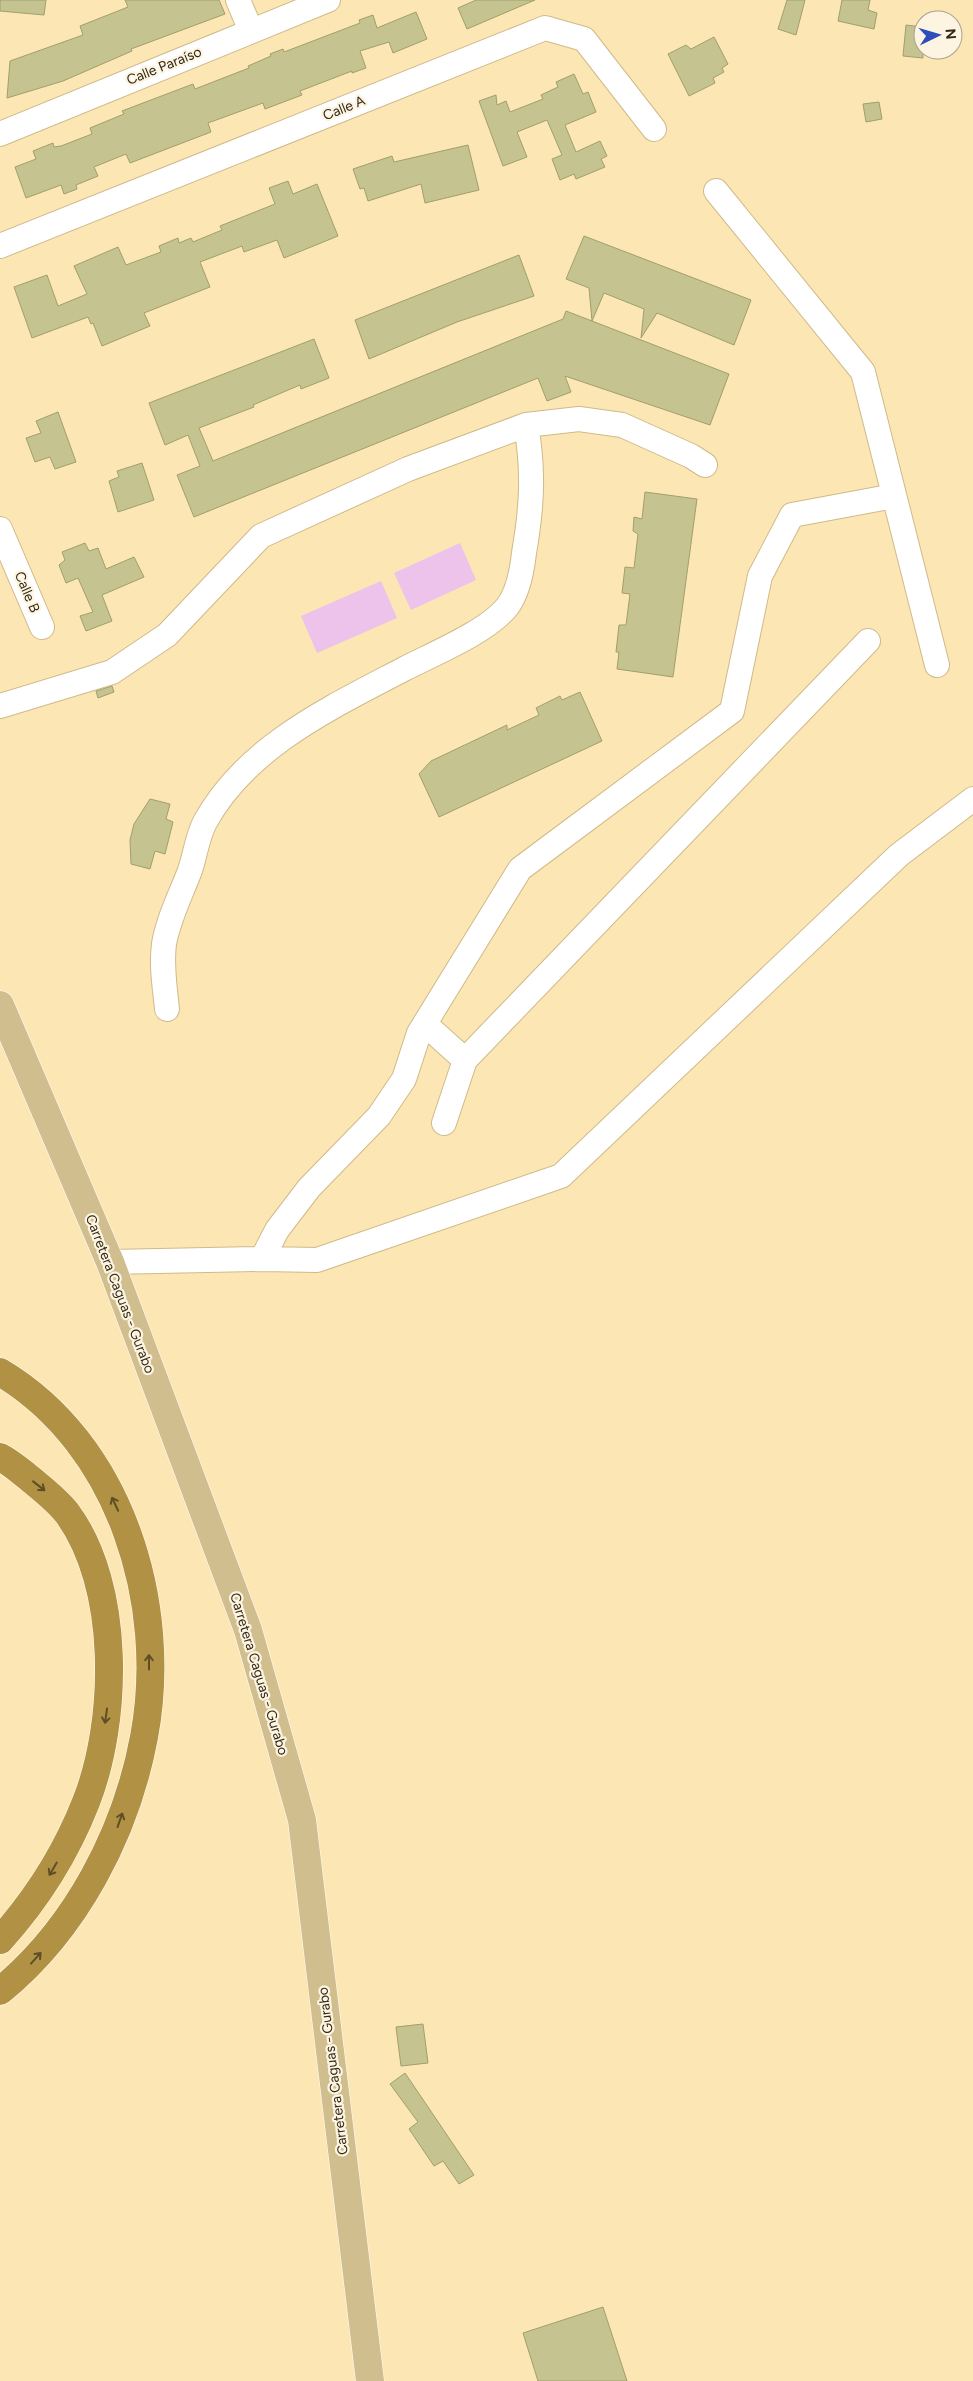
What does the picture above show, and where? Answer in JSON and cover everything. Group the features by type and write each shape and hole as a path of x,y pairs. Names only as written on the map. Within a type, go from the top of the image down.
{"highway":[{"path":"0,1372 30,1394 62,1423 86,1453 104,1481 121,1516 136,1558 145,1601 150,1658 149,1701 144,1737 133,1781 115,1833 93,1878 60,1931 23,1972 0,1991"},
{"path":"0,1458 45,1490 66,1512 79,1532 90,1558 108,1630 107,1710 101,1754 87,1800 70,1840 46,1882 0,1940"}],"main road":[{"name":"Carretera Caguas - Gurabo","path":"0,1005 110,1262 248,1630 302,1820 370,2381"}],"street":[{"path":"238,0 251,31"},
{"name":"Calle Paraíso","path":"0,134 328,0"},
{"name":"Calle A","path":"0,246 545,28 584,39 654,128"},
{"path":"716,192 863,372 937,665"},
{"path":"0,706 112,672 167,635 261,536 408,469 526,425 579,419 622,425 691,456 705,465"},
{"path":"167,1009 162,966 164,945 170,921 195,857 204,825 229,787 251,764 277,743 321,713 484,627 508,606 521,574 531,513 532,457 526,425"},
{"path":"262,1259 277,1230 308,1188 379,1116 404,1078 419,1033 520,869 732,711 760,576 792,515 894,496"},
{"name":"Calle B","path":"0,530 42,627"},
{"path":"444,1123 465,1060 868,641"},
{"path":"110,1262 262,1259 317,1260 561,1176 898,855 973,799"},
{"path":"425,1024 465,1060"}],"shaded area":[{"path":"460,543 476,580 411,610 394,573"},
{"path":"381,581 397,618 317,653 301,616"}],"building":[{"path":"0,0 46,0 44,15 0,11"},
{"path":"125,0 219,0 225,14 131,49 132,51 63,81 7,98 10,61 83,35 80,26 128,7"},
{"path":"476,0 535,0 467,29 458,8"},
{"path":"787,0 805,0 796,35 778,29"},
{"path":"842,0 870,0 868,10 877,13 874,29 838,21"},
{"path":"416,12 427,39 393,53 389,42 360,51 366,68 352,73 352,71 300,91 302,95 265,109 263,103 208,123 211,132 130,163 126,154 94,167 98,176 76,185 77,189 64,194 61,185 26,198 15,167 36,159 33,151 53,143 54,147 61,146 92,134 90,128 124,114 122,111 193,84 195,89 249,68 248,66 271,56 270,54 283,49 284,52 360,23 359,20 373,15 377,28"},
{"path":"906,25 913,26 913,57 903,56"},
{"path":"714,37 728,64 722,68 724,72 713,78 715,83 689,96 668,54 686,45 691,49"},
{"path":"574,74 583,94 588,92 596,112 565,125 576,152 600,141 607,156 601,159 605,167 576,179 574,174 560,180 552,159 562,155 547,120 517,132 527,157 503,166 479,101 496,95 497,105 506,101 510,112 543,99 541,95 558,87 556,82"},
{"path":"879,102 882,119 866,122 863,104"},
{"path":"468,145 479,190 425,203 421,184 368,201 364,188 360,189 353,169 392,156 394,162"},
{"path":"288,181 293,194 317,184 338,236 284,258 277,240 244,252 242,246 200,262 210,287 144,313 150,326 102,346 93,323 91,324 88,317 32,338 14,287 47,275 58,306 87,294 74,266 118,247 126,265 161,252 159,246 178,238 179,243 191,238 193,242 222,230 220,226 275,204 269,188"},
{"path":"584,236 751,300 734,345 657,313 641,338 644,309 604,293 592,321 589,288 566,279"},
{"path":"519,255 534,296 457,322 369,359 355,320"},
{"path":"566,311 729,374 710,425 565,376 571,392 547,401 538,378 194,517 177,475 200,466 188,435 165,445 149,403 314,339 329,378 301,389 300,385 253,405 254,407 199,428 213,461 563,319"},
{"path":"58,412 76,462 55,469 50,457 35,462 26,438 41,433 36,421"},
{"path":"142,463 154,500 118,512 109,481 119,477 117,471"},
{"path":"645,492 697,499 673,677 617,669 619,652 616,652 619,625 626,625 630,594 622,593 625,567 634,568 638,534 633,531 634,517 642,519"},
{"path":"85,543 89,551 98,548 106,569 134,557 144,577 102,595 112,621 86,631 80,616 93,612 78,578 66,583 59,565 65,560 62,552"},
{"path":"112,686 114,692 98,698 96,691"},
{"path":"580,692 602,741 439,817 419,774 431,761 507,725 507,730 539,715 536,708 560,696 562,700"},
{"path":"150,799 170,804 166,819 173,822 165,854 155,851 150,869 131,864 130,840 134,824"},
{"path":"423,2024 428,2063 401,2066 396,2027"},
{"path":"405,2073 474,2175 459,2184 443,2161 434,2166 409,2129 418,2122 390,2084"},
{"path":"603,2307 627,2381 538,2381 523,2333"}]}
